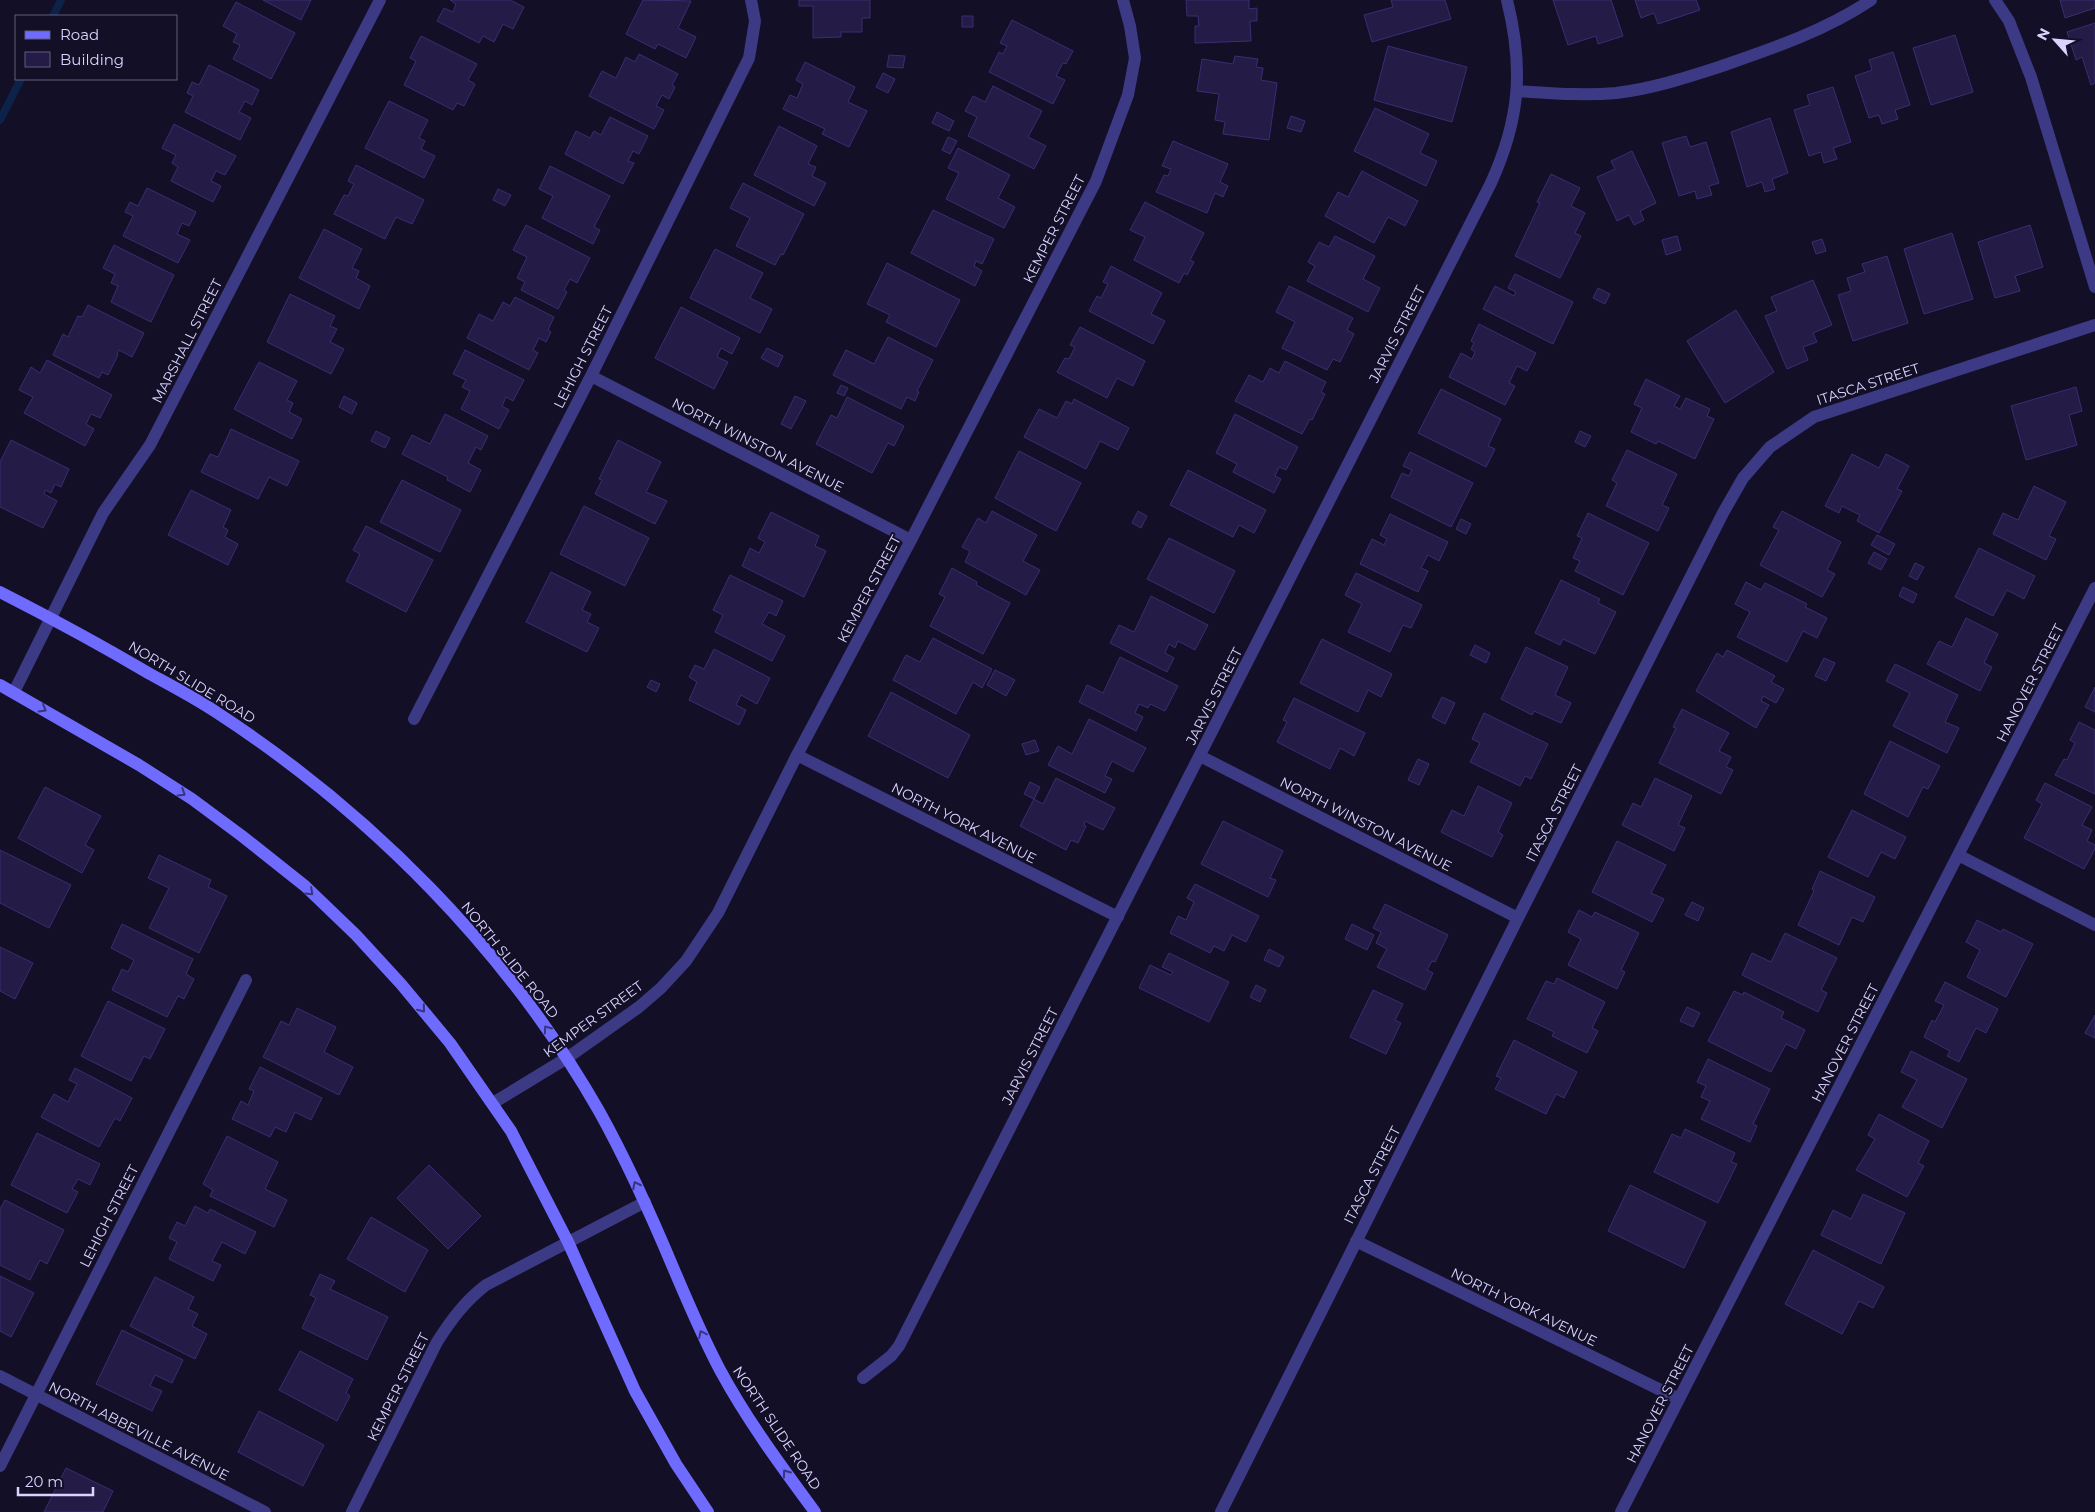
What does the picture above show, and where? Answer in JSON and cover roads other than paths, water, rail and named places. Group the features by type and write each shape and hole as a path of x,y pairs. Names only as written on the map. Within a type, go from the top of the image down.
{"main road":[{"name":"NORTH SLIDE ROAD","path":"0,592 213,710 255,738 329,795 400,858 465,926 526,999 567,1058 600,1114 645,1202 719,1368 745,1413 815,1512"},
{"path":"0,685 139,765 192,799 242,836 305,886 356,935 401,984 450,1042 493,1103 527,1161 568,1242 635,1390 676,1464 708,1512"}],"street":[{"name":"MARSHALL STREET","path":"14,692 103,513 150,445 380,0"},
{"name":"LEHIGH STREET","path":"414,719 591,376 749,58 755,21 751,0"},
{"name":"KEMPER STREET","path":"493,1103 567,1058 639,1007 661,988 686,961 718,913 1096,181 1128,95 1135,58 1130,26 1123,0"},
{"name":"JARVIS STREET","path":"863,1378 899,1346 1491,183 1512,124 1517,91 1518,57 1507,0"},
{"path":"1517,91 1580,96 1617,93 1657,86 1764,52 1831,23 1871,0"},
{"path":"1995,0 2009,22 2031,77 2095,287"},
{"name":"ITASCA STREET","path":"1221,1512 1518,918 1743,478 1770,447 1814,417 2095,325"},
{"name":"NORTH WINSTON AVENUE","path":"591,376 911,540"},
{"name":"HANOVER STREET","path":"1621,1512 2095,588"},
{"name":"NORTH YORK AVENUE","path":"798,755 1118,917"},
{"name":"NORTH WINSTON AVENUE","path":"1200,756 1518,918"},
{"path":"1958,855 2095,925"},
{"name":"LEHIGH STREET","path":"0,1466 246,980"},
{"name":"KEMPER STREET","path":"352,1512 437,1342 457,1312 471,1296 486,1285 645,1202"},
{"name":"NORTH YORK AVENUE","path":"1356,1241 1679,1399"},
{"name":"NORTH ABBEVILLE AVENUE","path":"0,1376 265,1512"}],"waterway":[{"path":"54,15 61,0"},
{"path":"0,120 20,80"}]}
